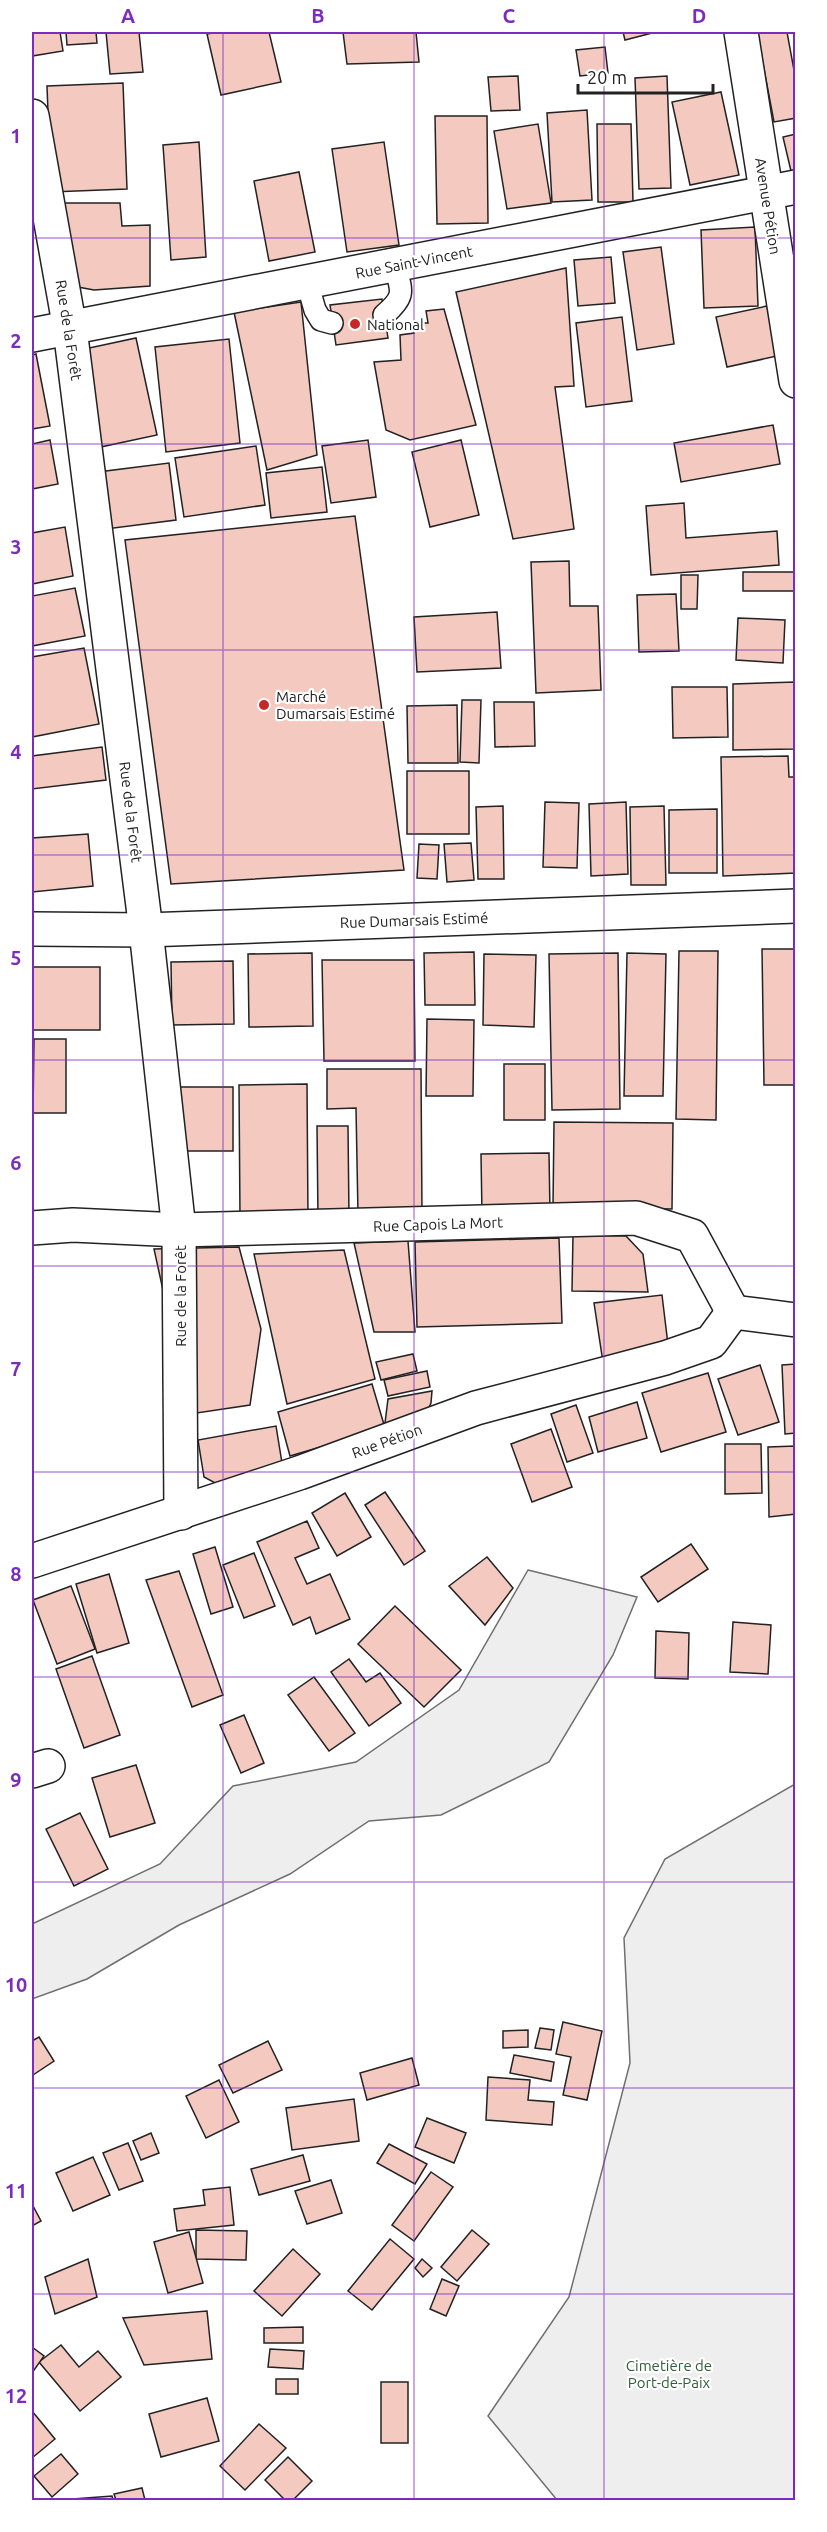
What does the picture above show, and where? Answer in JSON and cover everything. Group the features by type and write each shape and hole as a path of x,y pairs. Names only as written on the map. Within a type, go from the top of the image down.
{"street":[{"name":"Avenue Pétion","path":"741,32 781,190 795,381"},
{"name":"Rue de la Forêt","path":"32,117 70,329 146,930 179,1230 181,1513"},
{"name":"Rue Saint-Vincent","path":"32,335 781,190"},
{"name":"Rue Dumarsais Estimé","path":"32,929 146,930 795,906"},
{"name":"Rue Capois La Mort","path":"32,1228 73,1225 179,1230 636,1218 692,1236 733,1312"},
{"path":"733,1312 795,1320"},
{"name":"Rue Pétion","path":"32,1561 299,1473 476,1408 665,1358 711,1342 733,1312"}],"lane":[{"path":"384,315 399,302 402,290 395,266"},
{"path":"308,282 315,310 321,320 332,323"}],"green space":[{"path":"528,1570 637,1597 613,1655 549,1762 441,1815 369,1821 290,1874 179,1925 87,1979 32,1999 32,1924 160,1864 233,1786 356,1762 459,1690"},
{"name":"Cimetière de Port-de-Paix","path":"795,1784 795,2497 793,2500 557,2500 488,2416 569,2297 630,2063 624,1938 665,1859"}],"building":[{"path":"32,32 60,32 63,51 32,56"},
{"path":"66,32 96,32 97,43 67,45"},
{"path":"106,32 139,32 143,72 110,74"},
{"path":"269,32 281,82 221,95 207,34"},
{"path":"343,32 416,32 419,62 347,64"},
{"path":"623,32 656,32 625,40"},
{"path":"757,32 787,32 796,81 796,118 774,122"},
{"path":"605,47 608,73 580,76 576,50"},
{"path":"518,76 520,110 491,111 488,77"},
{"path":"667,76 671,188 639,189 635,78"},
{"path":"123,83 127,189 51,192 47,86"},
{"path":"721,92 739,175 690,185 672,102"},
{"path":"587,110 592,200 552,202 547,113"},
{"path":"435,116 487,116 488,223 437,224"},
{"path":"538,124 551,203 507,209 494,131"},
{"path":"597,124 631,124 633,202 598,202"},
{"path":"796,134 796,183 794,184 783,137"},
{"path":"199,142 206,257 171,260 163,145"},
{"path":"384,142 399,245 347,252 332,149"},
{"path":"299,172 315,252 269,261 254,181"},
{"path":"61,203 120,203 122,226 150,225 150,286 94,290 78,287"},
{"path":"755,227 758,306 704,308 701,230"},
{"path":"661,247 674,344 637,350 623,252"},
{"path":"611,257 615,303 578,306 574,260"},
{"path":"566,268 574,386 555,387 574,529 513,539 456,292"},
{"path":"382,299 388,338 336,345 330,305"},
{"path":"301,302 317,455 267,470 234,312"},
{"path":"767,306 777,356 727,367 716,317"},
{"path":"444,309 476,425 410,440 386,430 374,362 401,360 400,335 414,333 413,323 428,323 426,311"},
{"path":"622,317 632,401 586,407 576,323"},
{"path":"136,338 157,435 96,448 75,351"},
{"path":"229,339 240,443 166,452 155,347"},
{"path":"36,354 50,426 32,429 32,355"},
{"path":"773,425 780,464 681,482 674,443"},
{"path":"50,440 58,484 32,489 32,444"},
{"path":"368,440 376,497 331,503 322,446"},
{"path":"461,440 479,515 430,527 412,452"},
{"path":"256,446 265,505 184,517 175,458"},
{"path":"169,463 176,520 106,529 98,472"},
{"path":"322,467 327,512 271,518 266,473"},
{"path":"684,503 686,538 777,531 779,565 651,575 646,506"},
{"name":"Marché Dumarsais Estimé","path":"355,516 404,870 171,884 125,540"},
{"path":"65,527 73,576 32,584 32,533"},
{"path":"569,561 570,606 598,606 601,690 536,693 531,562"},
{"path":"743,572 796,572 796,591 743,591"},
{"path":"681,575 698,575 697,609 681,609"},
{"path":"75,588 85,636 32,646 32,596"},
{"path":"676,594 679,651 639,652 637,595"},
{"path":"497,612 501,668 417,672 414,617"},
{"path":"738,618 785,620 783,663 736,660"},
{"path":"84,648 99,724 32,737 32,657"},
{"path":"796,682 796,749 733,750 733,684"},
{"path":"672,687 727,687 728,737 673,738"},
{"path":"462,700 481,700 479,763 460,762"},
{"path":"494,702 534,702 535,746 495,747"},
{"path":"457,705 458,763 408,763 407,706"},
{"path":"102,747 106,780 32,789 32,756"},
{"path":"788,756 789,777 796,777 796,873 723,876 721,757"},
{"path":"407,771 469,771 469,834 407,834"},
{"path":"545,802 579,803 577,868 543,867"},
{"path":"626,802 628,874 591,876 589,804"},
{"path":"503,806 504,879 478,879 476,807"},
{"path":"664,806 666,885 631,885 630,807"},
{"path":"717,809 717,873 669,873 669,810"},
{"path":"88,834 93,886 32,892 32,838"},
{"path":"471,843 474,880 447,882 444,844"},
{"path":"419,844 439,845 437,879 417,878"},
{"path":"762,949 796,949 796,1085 764,1085"},
{"path":"679,951 718,951 716,1120 676,1119"},
{"path":"474,952 475,1005 425,1005 424,953"},
{"path":"312,953 313,1026 249,1027 248,954"},
{"path":"618,953 620,1109 552,1110 549,954"},
{"path":"627,953 666,954 663,1096 624,1096"},
{"path":"484,954 536,955 534,1027 483,1025"},
{"path":"322,960 414,960 415,1061 324,1061"},
{"path":"233,961 234,1024 172,1025 171,962"},
{"path":"32,967 100,967 100,1030 32,1030"},
{"path":"427,1019 474,1020 473,1096 426,1096"},
{"path":"34,1039 66,1039 66,1113 33,1113"},
{"path":"504,1064 545,1064 545,1120 504,1120"},
{"path":"327,1069 421,1069 422,1213 358,1214 356,1108 327,1109"},
{"path":"307,1084 308,1217 240,1218 239,1085"},
{"path":"172,1087 233,1087 233,1151 172,1151"},
{"path":"554,1122 673,1123 672,1209 553,1207"},
{"path":"317,1126 348,1126 349,1218 318,1219"},
{"path":"549,1153 550,1213 482,1215 481,1154"},
{"path":"573,1235 626,1236 643,1254 648,1292 572,1291"},
{"path":"559,1238 562,1323 417,1327 415,1242"},
{"path":"408,1241 415,1332 374,1332 354,1243"},
{"path":"239,1247 261,1329 250,1405 190,1414 154,1249"},
{"path":"344,1250 375,1379 287,1404 254,1254"},
{"path":"662,1295 669,1353 604,1369 594,1303"},
{"path":"413,1354 417,1371 381,1380 376,1362"},
{"path":"796,1364 796,1433 785,1434 782,1365"},
{"path":"760,1365 779,1422 738,1435 718,1379"},
{"path":"427,1371 430,1387 388,1396 384,1380"},
{"path":"708,1373 726,1432 661,1452 642,1393"},
{"path":"372,1384 385,1428 290,1456 278,1412"},
{"path":"432,1391 431,1403 425,1416 385,1423 388,1399"},
{"path":"637,1402 647,1438 598,1452 589,1417"},
{"path":"576,1405 593,1453 567,1462 551,1414"},
{"path":"276,1426 282,1463 217,1484 204,1477 198,1440"},
{"path":"551,1429 572,1487 532,1502 511,1444"},
{"path":"725,1444 761,1444 762,1493 725,1494"},
{"path":"796,1446 796,1514 769,1517 768,1447"},
{"path":"385,1492 425,1551 404,1565 365,1505"},
{"path":"345,1493 371,1537 337,1556 312,1513"},
{"path":"307,1521 319,1548 295,1558 307,1584 330,1574 350,1619 316,1634 310,1617 293,1625 257,1542"},
{"path":"691,1544 708,1569 658,1602 641,1577"},
{"path":"215,1547 233,1607 211,1614 193,1554"},
{"path":"254,1553 275,1606 244,1618 223,1565"},
{"path":"487,1557 513,1588 485,1625 449,1586"},
{"path":"179,1571 223,1695 192,1707 146,1580"},
{"path":"109,1574 129,1643 97,1653 76,1584"},
{"path":"71,1586 95,1649 57,1664 33,1600"},
{"path":"395,1606 461,1670 424,1707 358,1644"},
{"path":"733,1622 771,1625 768,1674 730,1672"},
{"path":"656,1631 689,1633 688,1679 655,1678"},
{"path":"92,1656 120,1735 84,1748 56,1669"},
{"path":"349,1659 366,1682 380,1673 401,1703 369,1726 331,1672"},
{"path":"314,1677 355,1733 329,1751 288,1695"},
{"path":"244,1715 264,1763 241,1773 220,1725"},
{"path":"136,1765 155,1823 110,1837 92,1778"},
{"path":"80,1813 108,1869 74,1886 46,1829"},
{"path":"563,2022 602,2031 587,2100 563,2095 571,2057 556,2054"},
{"path":"540,2028 554,2030 551,2050 535,2048"},
{"path":"528,2030 528,2047 503,2048 503,2031"},
{"path":"39,2037 54,2061 33,2075 32,2041"},
{"path":"268,2041 282,2070 233,2093 219,2065"},
{"path":"514,2055 554,2062 551,2081 510,2073"},
{"path":"412,2058 419,2085 367,2100 360,2073"},
{"path":"488,2077 530,2080 528,2100 554,2102 552,2125 486,2120"},
{"path":"219,2080 239,2122 206,2138 186,2096"},
{"path":"354,2099 359,2141 292,2150 286,2108"},
{"path":"427,2118 466,2133 454,2163 415,2147"},
{"path":"151,2133 159,2153 141,2160 133,2141"},
{"path":"128,2143 143,2181 119,2190 103,2153"},
{"path":"389,2144 427,2164 415,2184 377,2163"},
{"path":"303,2155 310,2181 259,2195 251,2169"},
{"path":"93,2157 110,2195 73,2211 56,2173"},
{"path":"431,2172 453,2187 414,2241 392,2225"},
{"path":"331,2180 342,2213 307,2224 295,2191"},
{"path":"230,2187 234,2225 177,2231 174,2209 205,2205 203,2190"},
{"path":"32,2204 41,2221 32,2226"},
{"path":"196,2230 247,2231 246,2260 196,2259"},
{"path":"472,2230 489,2244 457,2281 441,2267"},
{"path":"189,2232 203,2283 168,2293 154,2242"},
{"path":"390,2239 414,2259 372,2310 348,2291"},
{"path":"293,2249 320,2274 282,2316 254,2291"},
{"path":"88,2259 97,2297 55,2314 45,2277"},
{"path":"422,2259 432,2268 423,2277 415,2268"},
{"path":"442,2279 459,2286 446,2316 430,2309"},
{"path":"207,2311 212,2359 144,2365 123,2318"},
{"path":"303,2327 303,2343 264,2343 264,2328"},
{"path":"61,2345 79,2367 98,2351 121,2377 80,2411 39,2362"},
{"path":"32,2347 44,2356 32,2373"},
{"path":"270,2349 304,2351 303,2369 268,2367"},
{"path":"276,2379 298,2379 298,2394 276,2394"},
{"path":"381,2382 408,2382 408,2443 381,2443"},
{"path":"207,2398 219,2441 161,2457 149,2414"},
{"path":"32,2411 55,2439 32,2458"},
{"path":"259,2424 286,2448 245,2490 220,2466"},
{"path":"61,2454 78,2474 52,2497 34,2476"},
{"path":"288,2457 312,2481 293,2500 285,2500 265,2480"},
{"path":"142,2488 145,2500 116,2500 114,2494"},
{"path":"112,2496 113,2500 59,2500"}],"place":[{"name":"National","path":"355,324"},
{"name":"Marché Dumarsais Estimé","path":"264,705"}]}
